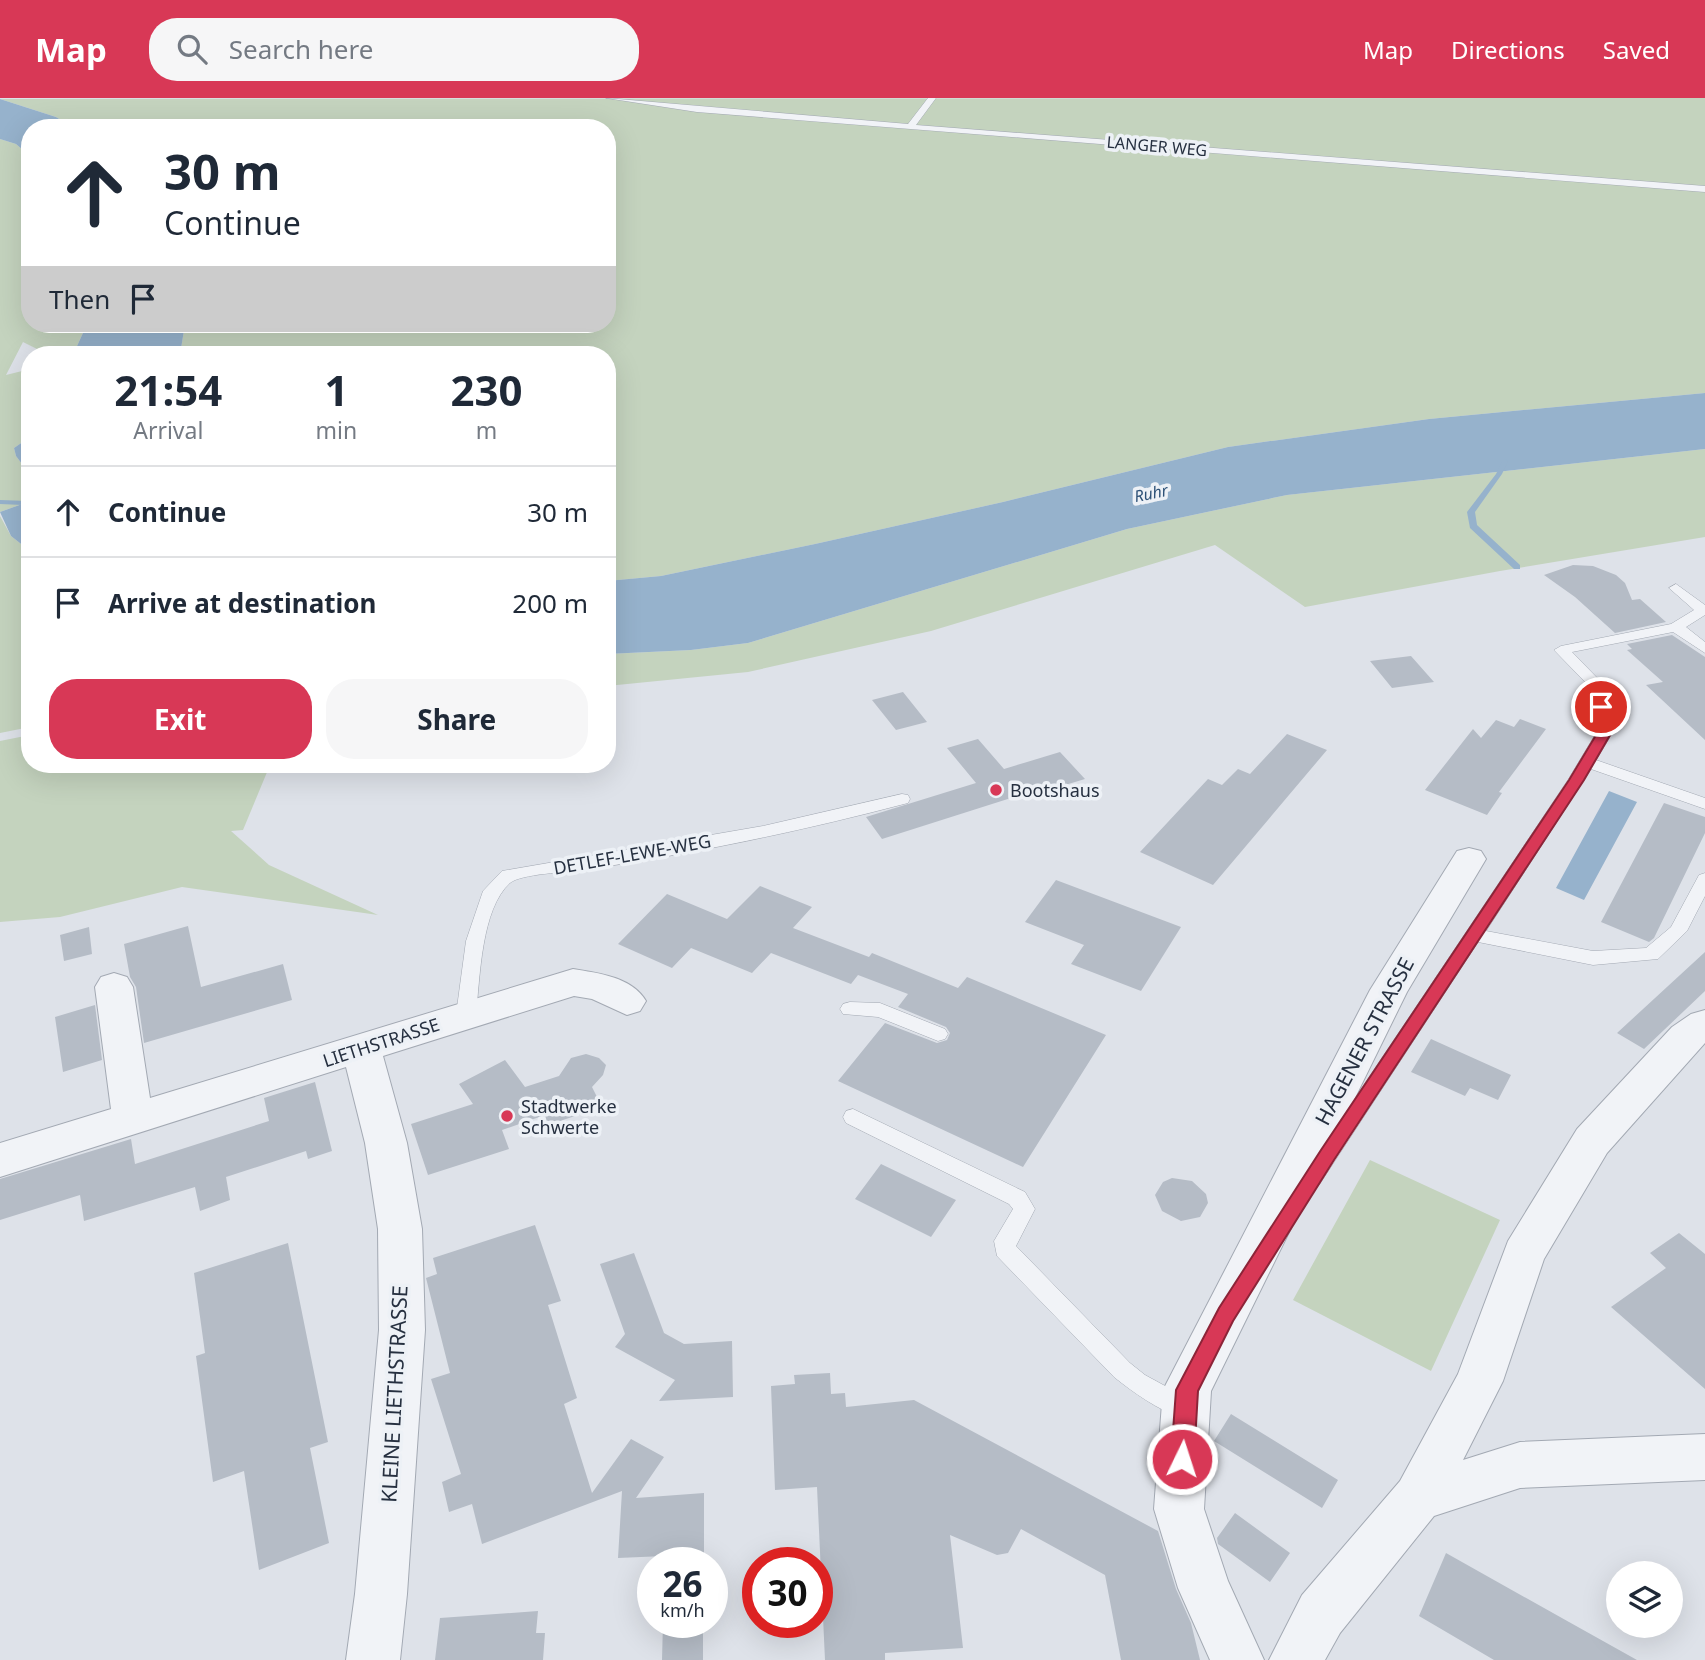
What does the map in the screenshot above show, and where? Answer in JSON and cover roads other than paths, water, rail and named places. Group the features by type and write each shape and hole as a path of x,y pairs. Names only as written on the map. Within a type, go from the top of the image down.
{"street":[{"name":"HAGENER STRASSE","path":"1237,1660 1204,1588 1180,1509 1187,1390 1382,1002 1469,859"},
{"name":"LIETHSTRASSE","path":"0,1160 133,1120 364,1058 467,1015 573,982 601,987 627,1001"},
{"path":"114,988 133,1120"},
{"path":"1296,1660 1321,1614 1418,1499 1479,1381 1524,1254 1592,1141 1686,1037 1705,1024"},
{"name":"KLEINE LIETHSTRASSE","path":"364,1058 386,1143 400,1229 402,1330 381,1594 373,1660"},
{"path":"1418,1499 1520,1465 1705,1457"}],"lane":[{"name":"LANGER WEG","path":"610,98 686,109 1705,190"},
{"path":"910,127 932,98"},
{"path":"1226,1315 1606,730 1595,685 1561,650 1676,627 1703,610 1676,588"},
{"path":"1676,627 1705,649"},
{"path":"1587,762 1705,804"},
{"name":"DETLEF-LEWE-WEG","path":"467,1015 475,941 492,891 508,874 598,862 762,831 902,799"},
{"path":"1474,935 1593,958 1651,954 1678,931 1705,879"},
{"path":"850,1009 880,1010 938,1034"},
{"path":"853,1117 1017,1198 1024,1209 1005,1241 1005,1249 1122,1370 1137,1382 1186,1409"}],"water":[{"path":"0,99 59,119 21,119 21,148 0,139"},
{"path":"83,333 184,333 181,346 77,346"},
{"name":"Ruhr","path":"1705,393 1705,449 1287,495 1127,529 748,643 691,650 616,654 616,580 661,576 815,544 1228,447 1429,419"},
{"path":"21,443 21,463 16,456 14,448"},
{"path":"21,504 21,544 11,536 0,512"},
{"path":"1609,791 1637,802 1584,900 1556,888"}],"waterway":[{"path":"1505,461 1499,474 1471,512 1473,526 1517,567"},
{"path":"0,502 21,503"}],"place":[{"name":"Bootshaus","path":"996,790"},
{"name":"Stadtwerke Schwerte","path":"507,1116"}]}
